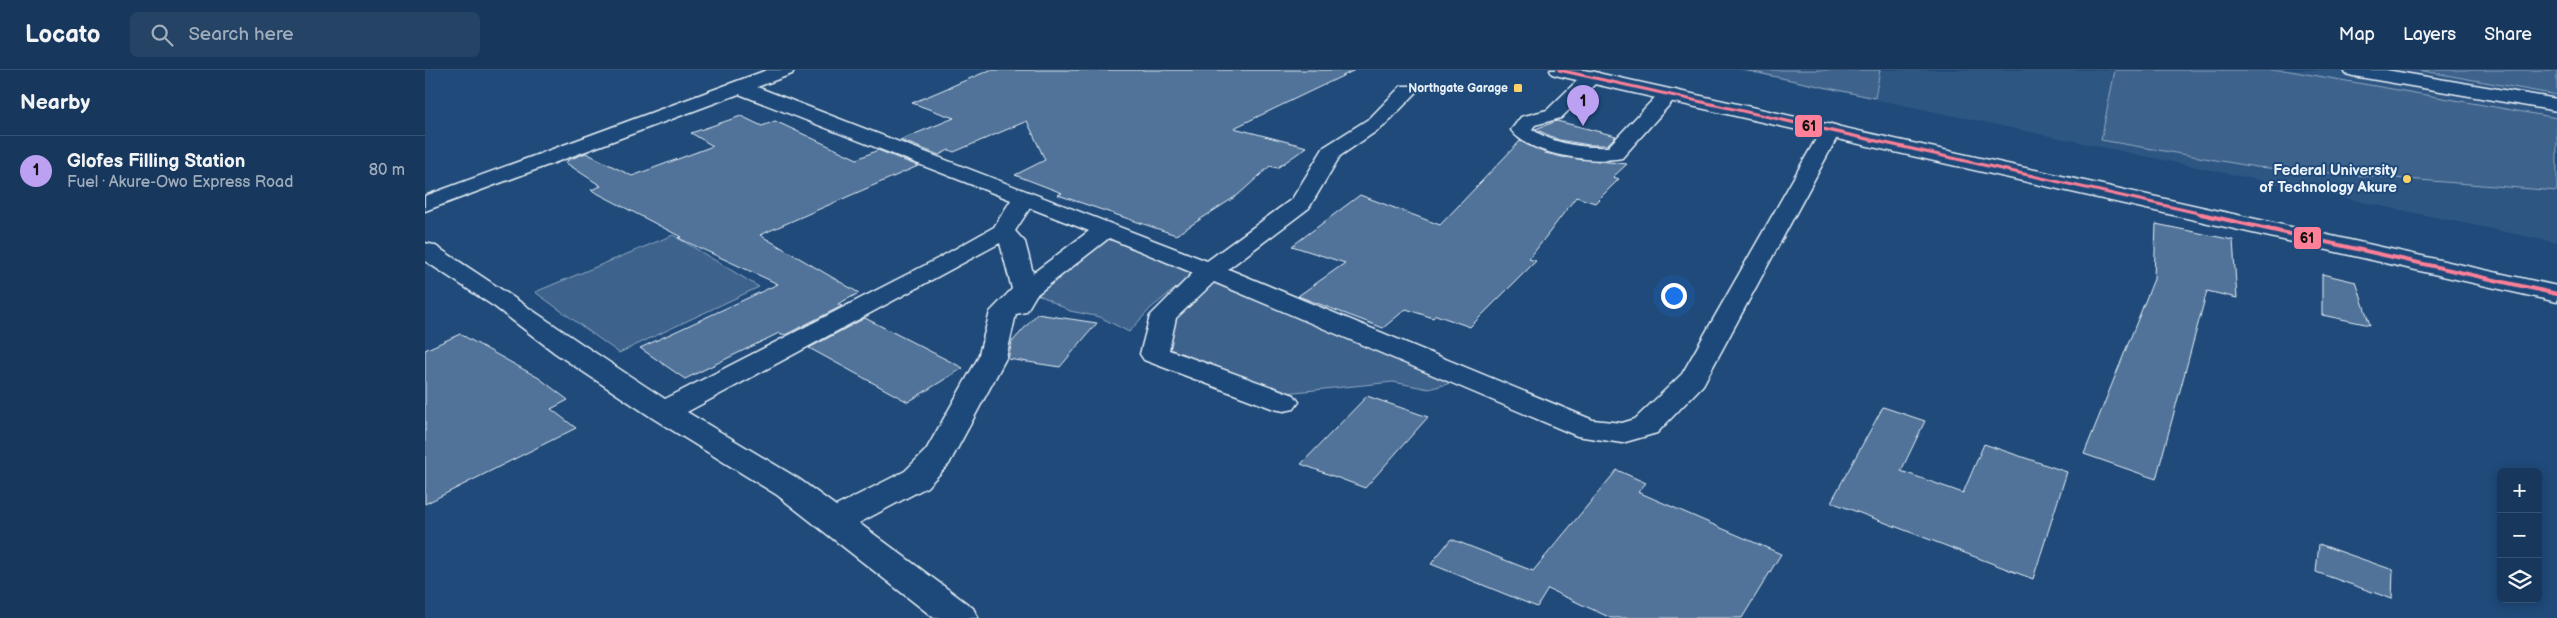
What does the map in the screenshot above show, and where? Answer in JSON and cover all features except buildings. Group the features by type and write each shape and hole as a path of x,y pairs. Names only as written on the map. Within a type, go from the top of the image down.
{"main road":[{"path":"425,204 741,88 785,70"},
{"path":"1559,70 2557,294"},
{"path":"2353,70 2557,105"},
{"path":"1592,77 1554,114 1528,121 1521,130 1527,137 1570,149 1603,155 1614,153 1669,94"},
{"path":"741,88 1210,271 1588,429 1622,433 1646,426 1693,379 1831,130"},
{"path":"1284,402 1154,354 1163,316 1210,271 1301,203 1332,152 1377,122 1408,90"},
{"path":"664,412 946,264 1002,232 1012,220 1024,198"},
{"path":"833,522 916,479 938,456 991,358 1003,312 1025,291 1106,230"},
{"path":"1002,232 1013,242 1025,291"},
{"path":"425,250 503,300 565,347 664,412 743,458 833,522 960,618"}],"shaded area":[{"name":"Federal University of Technology Akure","path":"1737,70 2557,70 2557,243 1955,116"},
{"path":"1744,70 1880,70 1875,98"},
{"path":"2115,70 2284,70 2557,118 2557,191 2256,167 2101,140"},
{"path":"2418,70 2557,70 2557,95"},
{"path":"673,235 759,287 619,353 535,292"},
{"path":"1105,235 1197,271 1151,308 1129,332 1100,317 1070,311 1034,292"},
{"path":"1208,278 1458,381 1429,389 1393,382 1285,393 1159,350 1170,317"}],"transit line":[{"name":"61","path":"1559,70 2557,294"}],"place":[{"name":"Northgate Garage","path":"1518,88"},
{"name":"Glofes Filling Station","path":"1583,126"},
{"name":"Federal University of Technology Akure","path":"2407,179"}]}
